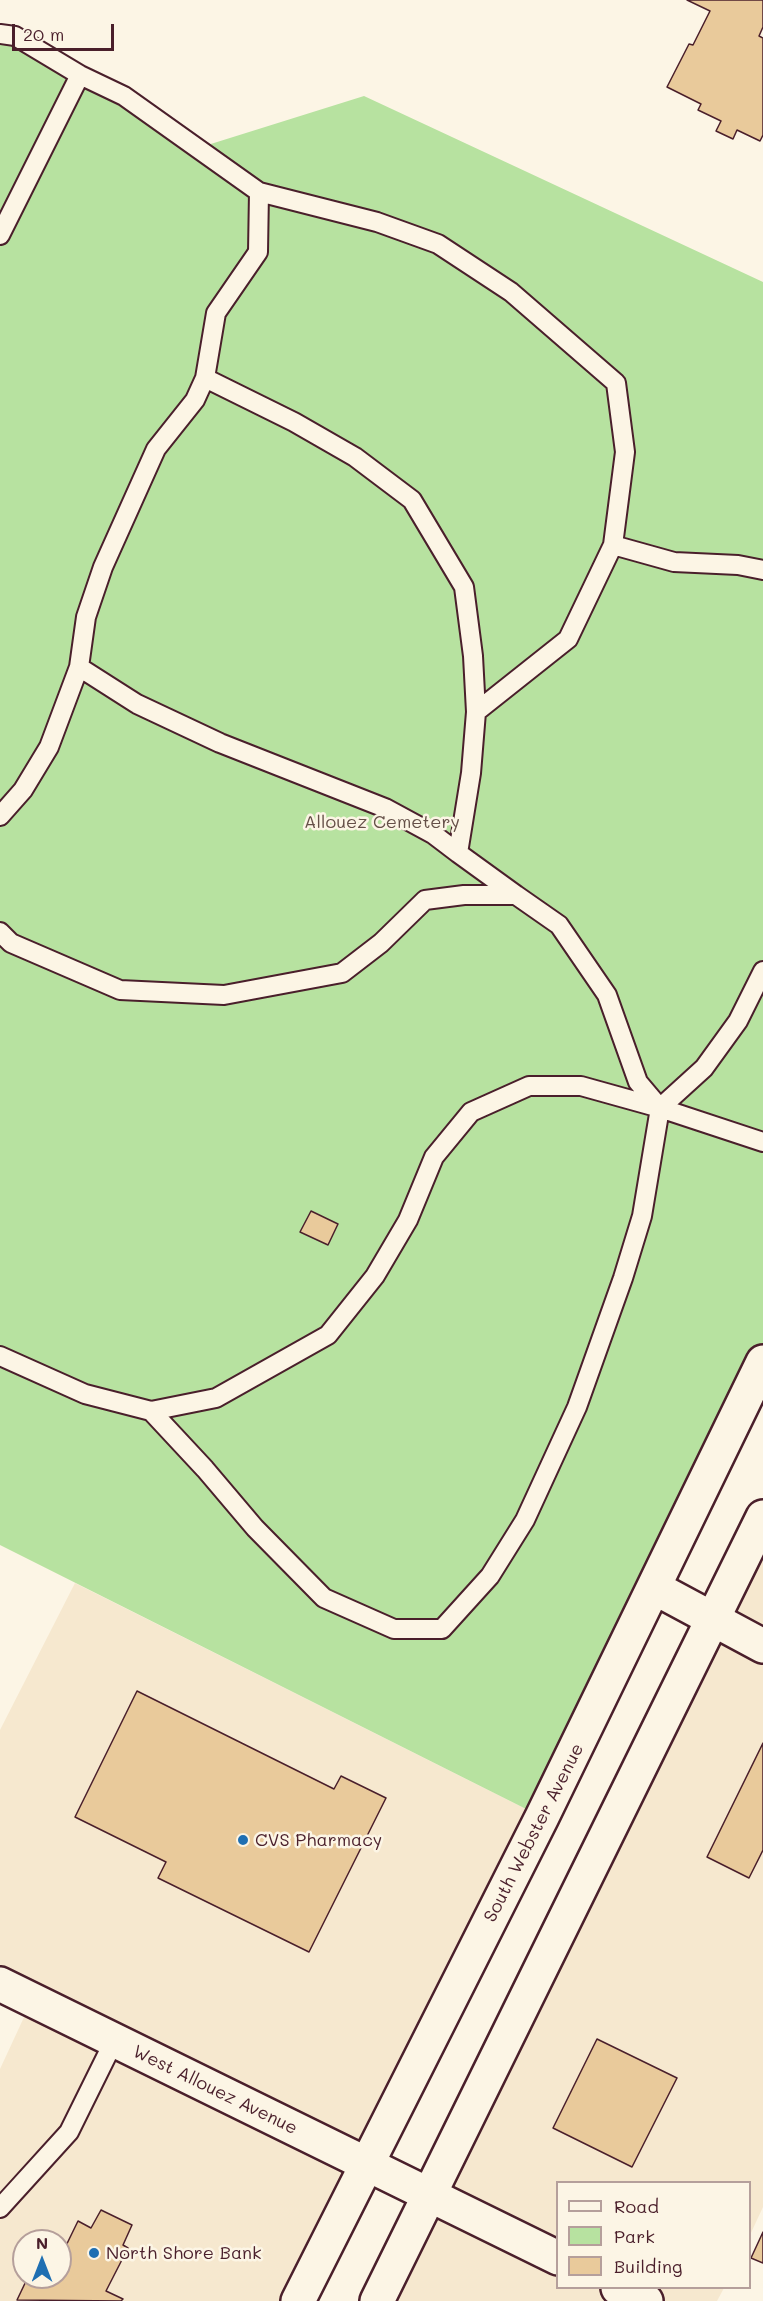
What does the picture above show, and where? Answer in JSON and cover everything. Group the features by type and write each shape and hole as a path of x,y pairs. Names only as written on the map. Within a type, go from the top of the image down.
{"main road":[{"name":"South Webster Avenue","path":"298,2301 542,1817 763,1362"},
{"path":"377,2301 763,1517"},
{"path":"655,1588 763,1646"},
{"name":"West Allouez Avenue","path":"0,1984 556,2257"},
{"path":"620,2289 646,2301"}],"lane":[{"path":"0,34 15,36 80,75 124,96 259,192 377,222 438,244 511,292 616,383 625,452 613,545 568,639 476,712"},
{"path":"0,235 80,75"},
{"path":"0,816 23,790 49,747 79,667 86,617 116,537 156,449 195,400 205,378 216,313 258,252 259,192"},
{"path":"205,378 294,422 355,457 412,500 464,587 473,656 476,712 471,773 458,853"},
{"path":"613,545 674,562 738,565 763,570"},
{"path":"79,667 137,704 220,743 385,808 433,834 559,925 607,995 638,1082 660,1108"},
{"path":"0,932 11,943 120,990 224,995 342,973 381,943 424,900 464,895 516,895"},
{"path":"151,1411 205,1469 255,1528 324,1598 394,1629 442,1629 490,1576 525,1520 577,1407 623,1278 642,1216 660,1108 704,1068 738,1021 763,971"},
{"path":"0,1356 85,1394 151,1411 216,1398 328,1335 375,1276 408,1220 434,1157 471,1112 529,1086 581,1086 660,1108 763,1142"},
{"path":"0,2208 69,2132 114,2041"}],"shaded area":[{"path":"763,1517 763,2207 751,2233 751,2181 556,2181 556,2289 723,2289 717,2301 377,2301"},
{"path":"75,1583 542,1817 298,2301 0,2301 0,2069 32,2000 0,1984 0,1730"}],"green space":[{"name":"Allouez Cemetery","path":"0,34 198,148 364,96 763,282 763,1362 542,1817 0,1545"}],"building":[{"path":"687,0 763,0 763,27 759,36 763,38 763,135 760,141 737,130 733,139 716,131 721,121 698,110 701,104 667,87 689,44 693,45 710,11"},
{"path":"311,1211 338,1224 328,1245 300,1232"},
{"name":"CVS Pharmacy","path":"137,1691 334,1789 341,1776 386,1798 309,1952 158,1878 166,1862 75,1817"},
{"path":"763,1743 763,1850 749,1878 707,1857"},
{"path":"597,2039 677,2078 632,2167 553,2128"},
{"name":"North Shore Bank","path":"101,2210 132,2225 123,2245 128,2248 106,2291 123,2299 121,2301 17,2300 22,2289 72,2289 72,2233 78,2221 91,2228"},
{"path":"763,2232 763,2263 751,2258"}],"place":[{"name":"CVS Pharmacy","path":"243,1840"},
{"name":"North Shore Bank","path":"94,2253"}]}
